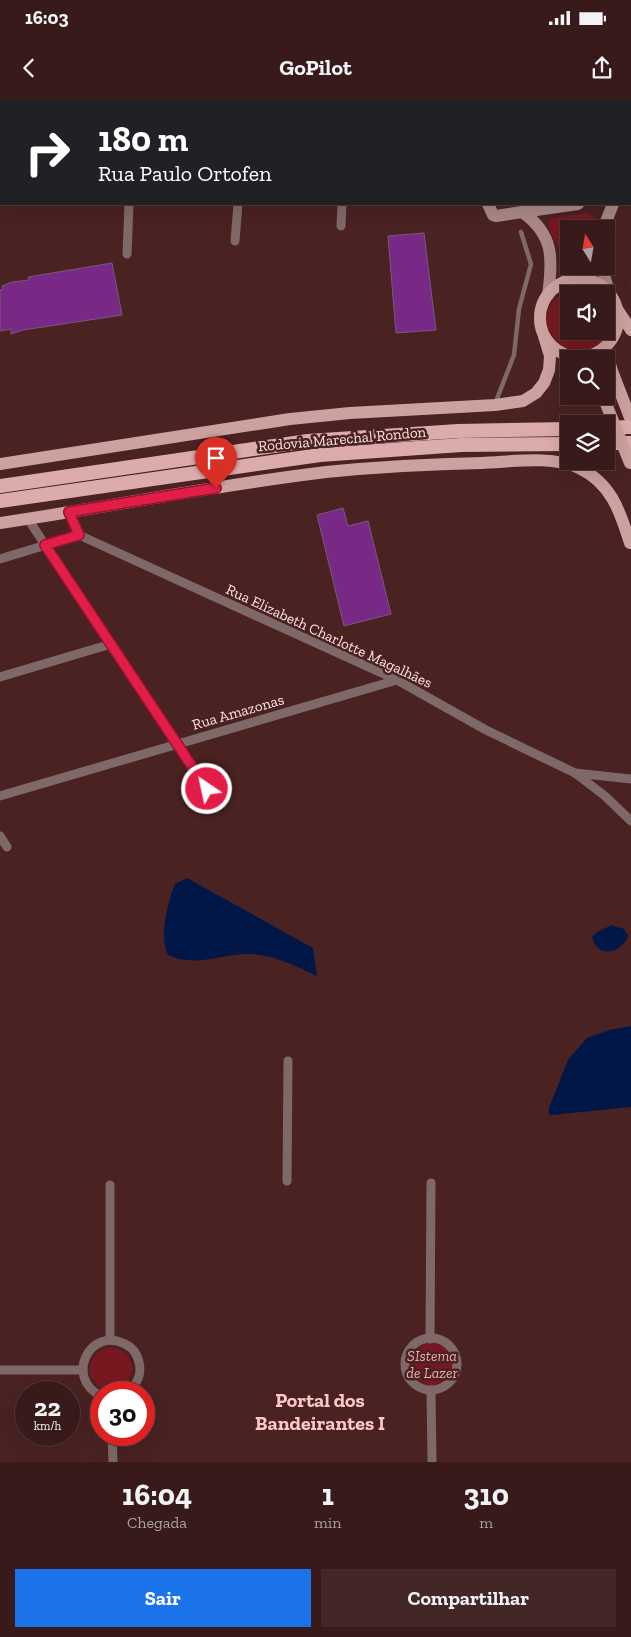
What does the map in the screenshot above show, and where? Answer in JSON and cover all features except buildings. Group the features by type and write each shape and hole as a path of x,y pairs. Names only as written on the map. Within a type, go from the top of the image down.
{"highway":[{"path":"615,428 631,427"},
{"name":"Rodovia Marechal Rondon","path":"0,486 308,441 458,431 560,428"},
{"path":"615,443 631,443"},
{"name":"Rodovia Marechal Rondon","path":"0,501 320,454 461,445 560,444"}],"main road":[{"path":"488,205 491,212 496,216 571,205"},
{"path":"607,220 613,205"},
{"path":"522,212 533,219 542,230 547,241 551,256 548,295"},
{"path":"0,464 290,418 494,405 523,400 536,393 544,383 549,370 550,356 540,324 540,313 548,295 557,286 568,281 581,280 593,282 597,285"},
{"path":"616,308 631,330"},
{"path":"600,350 612,339 616,329 618,318 616,308"},
{"path":"544,336 551,346 560,352"},
{"path":"605,347 631,420"},
{"path":"606,405 631,464"},
{"path":"0,523 327,472 452,463 548,461 578,468 594,476 608,489 622,516 630,544"},
{"path":"630,544 631,521"}],"street":[{"path":"127,254 129,205"},
{"path":"235,241 238,205"},
{"path":"340,226 342,205"},
{"path":"0,559 79,535 69,512"},
{"path":"28,519 207,789"},
{"name":"Rua Elizabeth Charlotte Magalhães","path":"79,535 397,680 486,730 575,773 605,796 631,820"},
{"path":"0,677 111,644"},
{"name":"Rua Amazonas","path":"0,796 397,680"},
{"path":"575,773 631,778"},
{"path":"0,836 7,847"},
{"path":"287,1181 288,1061"},
{"path":"430,1338 431,1183"},
{"path":"110,1185 110,1340"},
{"path":"430,1338 439,1340 452,1350 456,1357 457,1366 451,1380 438,1389 431,1390 422,1389 409,1379 405,1363 410,1349 430,1338"},
{"path":"90,1388 84,1379 83,1361 93,1346 110,1340 128,1345 134,1352 139,1360 140,1369 138,1381"},
{"path":"0,1370 82,1370"},
{"path":"431,1390 432,1462"},
{"path":"112,1446 112,1462"}],"lane":[{"path":"494,405 514,356 519,309 531,264 521,232"}],"green space":[{"path":"587,213 594,217 594,220 560,220 560,274 559,249 549,226 551,218"},
{"path":"560,296 560,340 602,340 589,350 572,350 562,346 552,335 547,322 549,309"},
{"name":"SIstema de Lazer","path":"432,1343 447,1349 453,1364 447,1379 432,1385 417,1379 411,1364 417,1349"},
{"path":"111,1348 126,1354 132,1369 128,1381 94,1381 90,1369 96,1354"}],"water":[{"path":"187,878 313,948 317,976 268,956 240,954 187,960 167,954 164,927 169,901 175,884"},
{"path":"612,925 624,929 628,936 625,942 620,947 609,952 599,949 592,937 597,932"},
{"path":"631,1026 631,1107 549,1114 549,1108 568,1060 587,1038 609,1030"}],"district":[{"name":"Portal dos Bandeirantes I","path":"320,1412"}],"route":[{"path":"207,789 45,545 79,535 69,512 216,488"}]}
